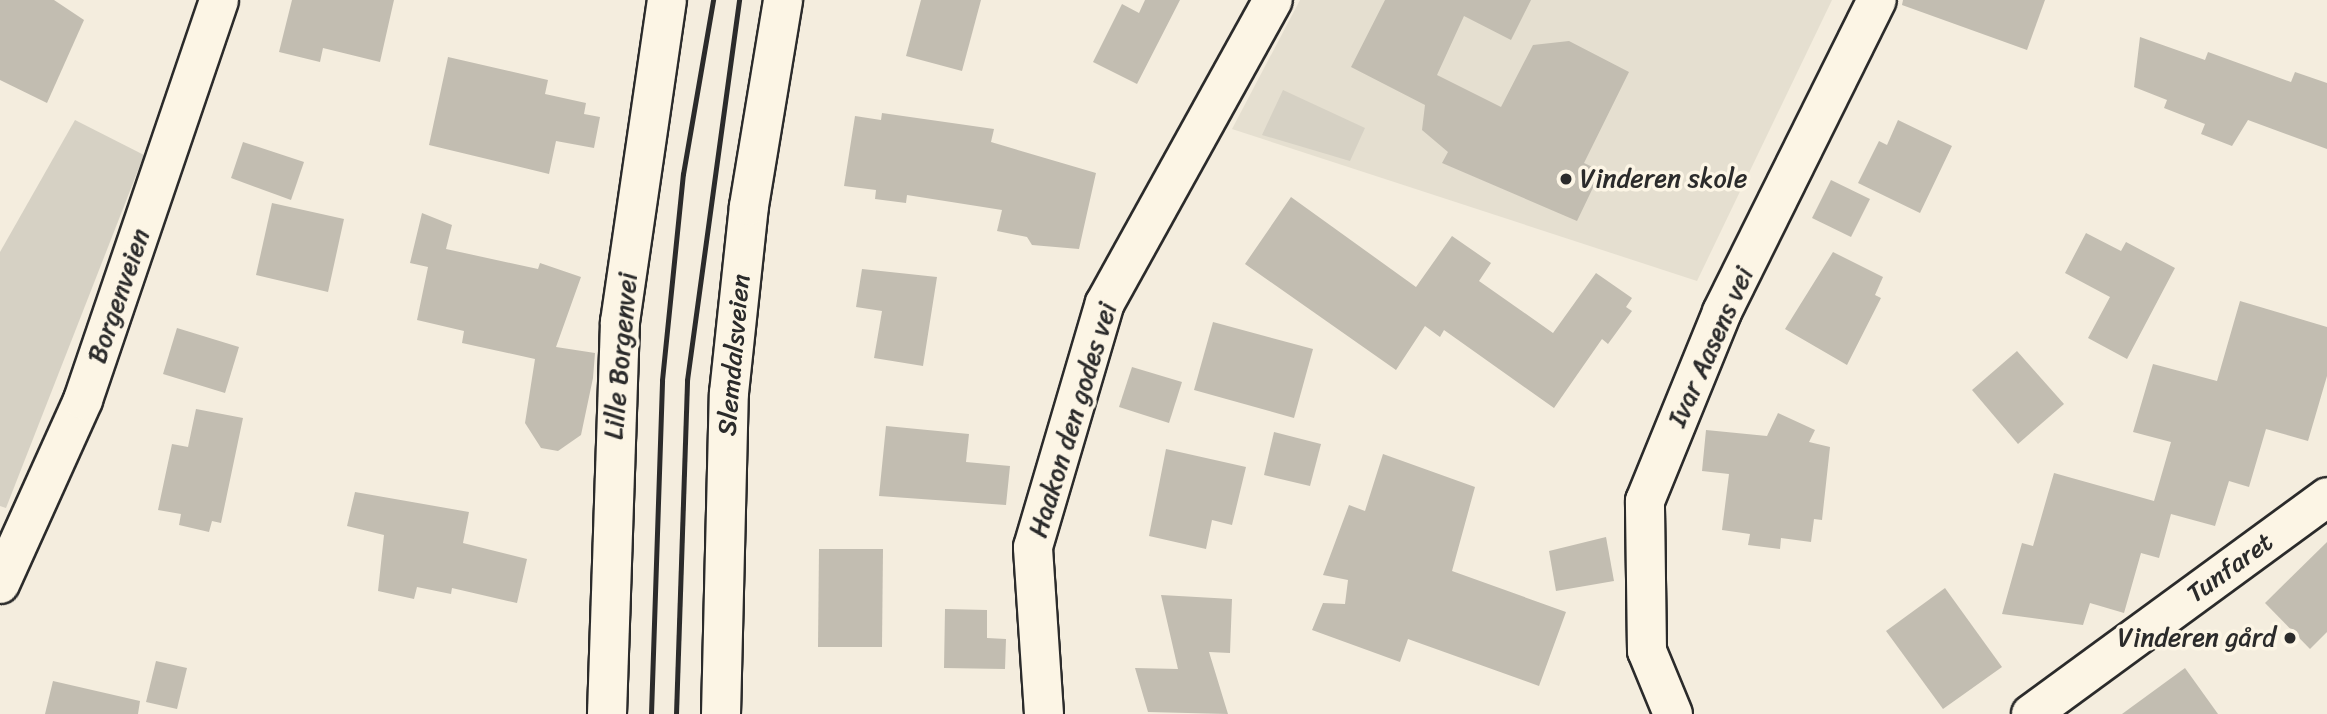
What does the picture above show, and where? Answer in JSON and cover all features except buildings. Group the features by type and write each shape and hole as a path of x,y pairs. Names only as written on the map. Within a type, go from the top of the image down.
{"street":[{"name":"Borgenveien","path":"0,584 83,400 219,0"},
{"name":"Lille Borgenvei","path":"607,714 620,322 667,0"},
{"name":"Slemdalsveien","path":"720,714 729,393 749,206 783,0"},
{"name":"Haakon den godes vei","path":"1044,714 1033,547 1105,303 1273,0"},
{"name":"Ivar Aasens vei","path":"1673,714 1647,651 1645,501 1722,312 1877,0"},
{"name":"Tunfaret","path":"2031,714 2327,497"}],"shaded area":[{"name":"Vinderen skole","path":"1300,0 1832,0 1697,281 1232,129"},
{"path":"1283,90 1365,128 1350,161 1262,135"},
{"path":"75,120 144,155 6,508 0,506 0,252"}],"railway":[{"path":"651,714 662,380 683,174 713,0"},
{"path":"676,714 687,380 739,0"}],"place":[{"name":"Vinderen skole","path":"1566,179"},
{"name":"Vinderen gård","path":"2290,638"}]}
